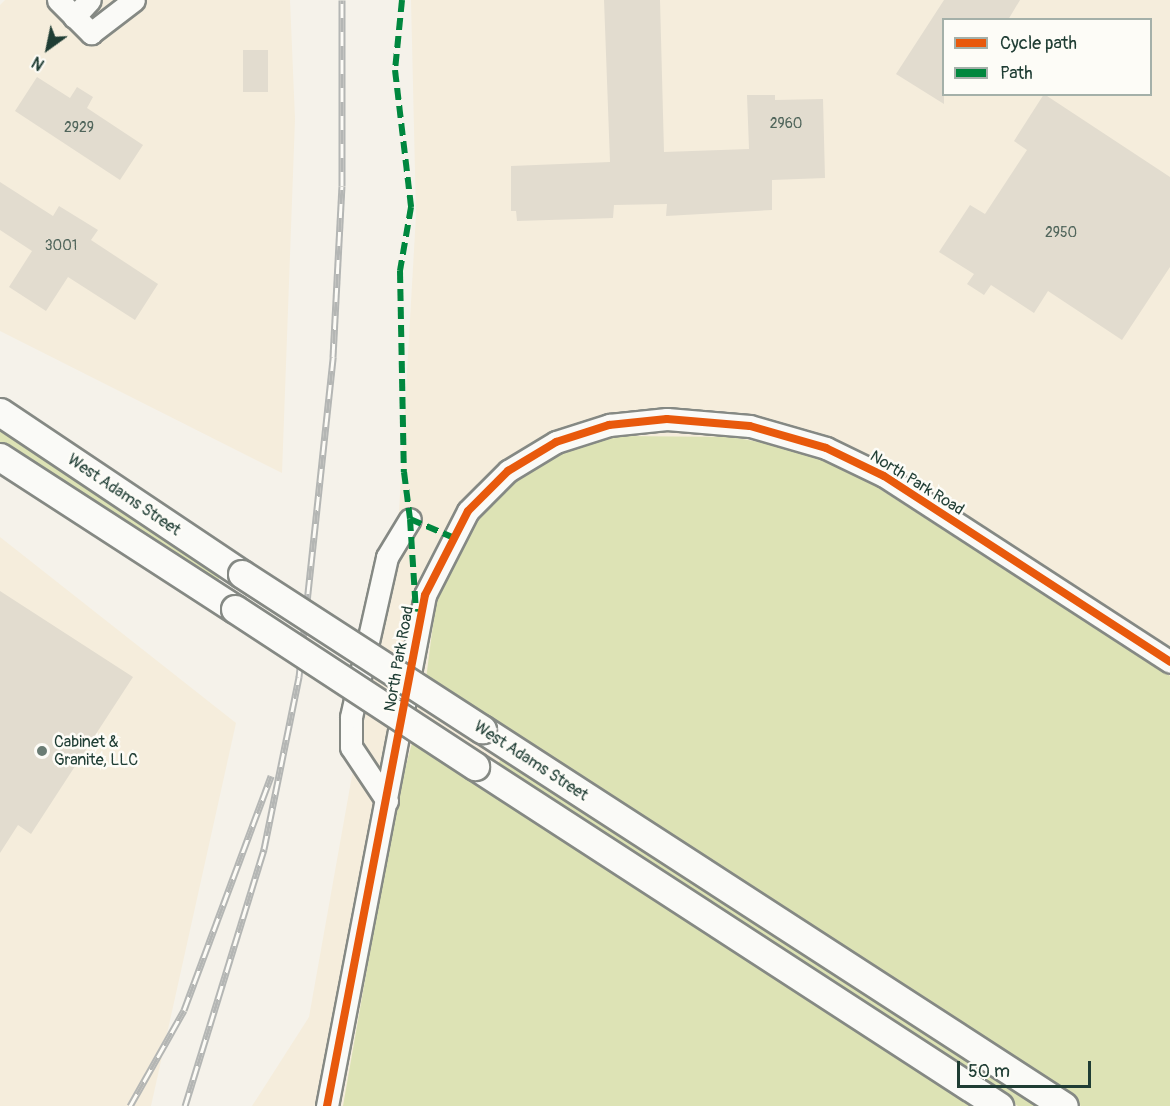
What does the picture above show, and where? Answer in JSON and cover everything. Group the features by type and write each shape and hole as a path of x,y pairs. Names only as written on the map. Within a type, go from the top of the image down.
{"main road":[{"name":"West Adams Street","path":"0,412 242,574 1064,1106"},
{"path":"0,457 999,1106"}],"street":[{"path":"64,5 90,0"},
{"path":"64,5 92,33 134,0"},
{"name":"North Park Road","path":"327,1106 387,801 418,621 431,577 468,511 508,471 556,442 609,425 709,421 771,430 826,448 884,476 1170,662"},
{"path":"387,801 351,747 351,717 387,557 410,519"}],"shaded area":[{"path":"5,0 290,0 295,119 282,473 0,331 0,5"},
{"path":"411,0 1170,0 1170,1106 252,1106 309,1017 399,512 416,215"},
{"path":"0,537 236,723 151,1106 0,1106"}],"green space":[{"path":"0,424 222,574 215,585 0,446"},
{"path":"619,436 732,437 796,449 855,473 1170,676 1170,1106 1081,1106 426,679 435,609 447,566 478,519 516,478 569,448"},
{"path":"412,743 600,861 978,1106 343,1106 396,803"},
{"path":"503,756 1042,1106 1018,1106 496,767"}],"building":[{"path":"604,0 660,0 664,152 749,149 747,95 775,95 775,100 823,99 825,178 772,180 772,210 666,216 667,204 614,205 613,218 517,221 516,211 511,211 511,166 610,162"},
{"path":"944,0 1020,0 1009,18 942,18 942,96 944,96 944,104 896,74"},
{"path":"243,50 268,50 268,92 243,92"},
{"path":"37,77 70,98 77,87 93,97 87,108 143,145 120,180 15,111"},
{"path":"1043,96 1047,96 1170,177 1170,267 1122,340 1048,291 1034,313 991,285 984,295 967,284 974,274 939,252 970,205 985,214 1027,150 1014,141"},
{"path":"0,182 53,216 59,206 98,230 91,240 158,284 135,320 68,277 46,311 9,287 32,251 0,230"},
{"name":"Cabinet & Granite, LLC","path":"0,591 133,677 31,834 18,825 0,853"}],"railway":[{"path":"185,1106 264,849 299,677 333,357 342,186 342,0"},
{"path":"130,1106 184,1010 271,776"}],"marked path":[{"path":"402,0 395,70 411,207 400,271 404,472 410,519 452,537"},
{"path":"410,519 416,612"}],"cycle path":[{"path":"327,1106 425,595 468,511 508,471 556,442 609,425 667,419 750,426 826,448 884,476 1170,662"}],"place":[{"name":"Cabinet & Granite, LLC","path":"42,751"}]}
